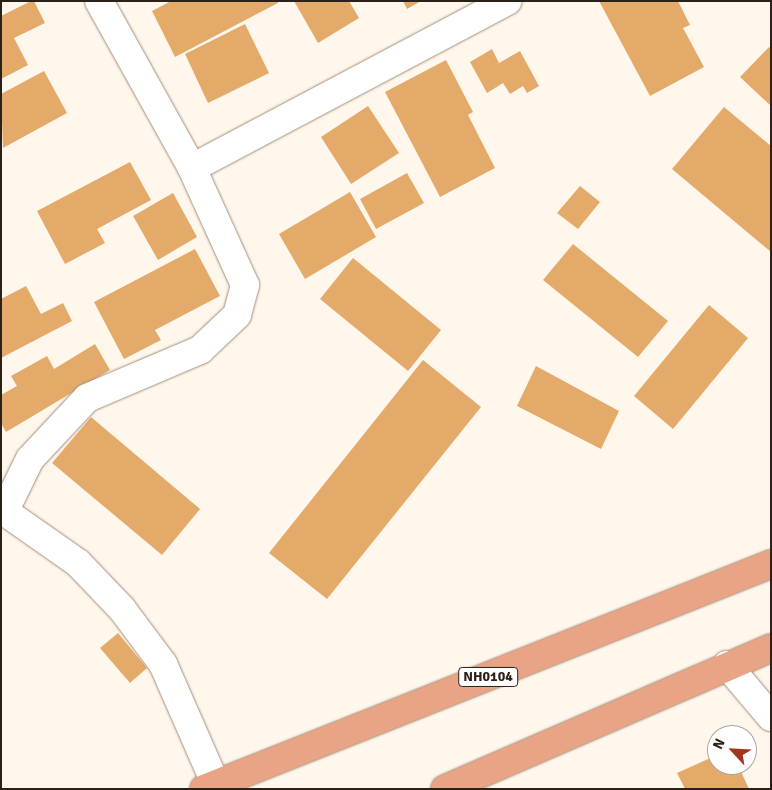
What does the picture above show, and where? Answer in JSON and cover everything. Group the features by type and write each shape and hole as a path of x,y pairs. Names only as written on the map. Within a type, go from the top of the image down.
{"highway":[{"name":"NH0104","path":"213,788 771,564"},
{"path":"445,789 727,665 771,648"}],"street":[{"path":"99,1 192,168 245,285 237,315 200,350 87,398 30,458 2,511 78,563 122,609 163,664 213,788"},
{"path":"192,168 475,9 508,1"},
{"path":"727,665 771,717"}],"building":[{"path":"34,1 45,23 14,38 28,65 1,79 1,16"},
{"path":"171,1 277,1 278,3 175,57 152,11"},
{"path":"294,1 349,1 359,18 318,43"},
{"path":"403,1 421,1 407,9"},
{"path":"599,1 678,1 690,25 683,28 704,67 650,96"},
{"path":"245,24 269,73 208,103 185,54"},
{"path":"769,47 771,49 771,106 740,77"},
{"path":"492,49 499,63 520,51 539,86 527,93 523,86 510,94 503,83 487,93 470,62"},
{"path":"446,60 473,112 468,115 495,168 440,197 385,92"},
{"path":"44,71 67,113 3,148 1,94"},
{"path":"368,106 399,153 351,184 321,137"},
{"path":"724,107 771,146 771,252 672,169"},
{"path":"130,162 151,200 97,229 105,243 65,264 37,211"},
{"path":"407,173 424,203 376,229 360,199"},
{"path":"580,186 600,202 578,229 557,213"},
{"path":"350,192 376,237 305,279 279,234"},
{"path":"173,193 197,237 158,260 133,216"},
{"path":"573,244 668,321 638,357 543,280"},
{"path":"195,249 220,296 155,330 161,340 124,359 94,302"},
{"path":"353,258 441,330 408,371 320,299"},
{"path":"26,286 41,314 63,303 72,321 1,358 1,299"},
{"path":"709,305 748,338 673,429 634,396"},
{"path":"95,344 110,370 6,432 1,423 1,395 17,386 11,376 47,356 54,369"},
{"path":"423,360 481,407 327,599 269,553"},
{"path":"536,366 619,411 601,449 517,406"},
{"path":"91,417 200,509 162,555 52,463"},
{"path":"118,633 147,668 130,683 100,648"},
{"path":"707,760 707,775 743,775 749,789 685,789 677,773"}]}
